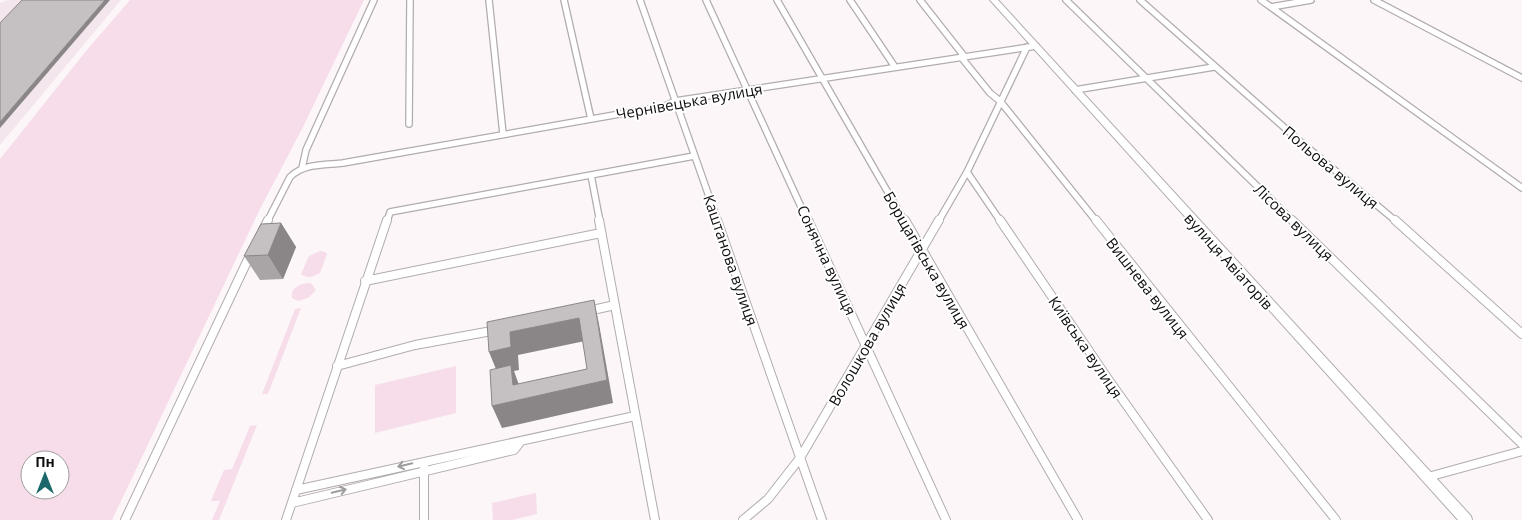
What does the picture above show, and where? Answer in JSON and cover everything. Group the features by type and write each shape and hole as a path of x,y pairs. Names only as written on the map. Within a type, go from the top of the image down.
{"main road":[{"name":"вулиця Авіаторів","path":"994,0 1031,47 1075,90 1466,520"}],"street":[{"path":"260,236 290,177 294,172 302,168 306,150 374,0"},
{"path":"409,124 410,0"},
{"path":"489,0 503,134"},
{"path":"564,0 591,119"},
{"name":"Каштанова вулиця","path":"640,0 822,520"},
{"name":"Сонячна вулиця","path":"706,0 946,520"},
{"name":"Борщагівська вулиця","path":"777,0 820,79 1078,520"},
{"path":"850,0 896,67"},
{"name":"Вишнева вулиця","path":"920,0 990,93 1000,101 1336,520"},
{"name":"Лісова вулиця","path":"1066,0 1522,444"},
{"name":"Польова вулиця","path":"1140,0 1214,67 1406,229 1522,334"},
{"path":"1261,0 1522,188"},
{"path":"1271,7 1311,0"},
{"path":"1374,0 1522,78"},
{"name":"Чернівецька вулиця","path":"302,168 343,163 665,106 675,101 1031,47"},
{"name":"Волошкова вулиця","path":"742,520 759,509 773,496 800,458 967,172 1000,101 1031,47"},
{"path":"1075,90 1214,67"},
{"path":"286,520 336,366 390,212 694,156"},
{"name":"Київська вулиця","path":"967,172 1108,379 1208,520"},
{"path":"591,175 655,520"},
{"path":"365,281 601,233"},
{"path":"125,520 230,295 256,244"},
{"path":"576,313 615,305"},
{"path":"336,366 415,345 508,328"},
{"path":"296,490 514,450 521,441 635,416"},
{"path":"1428,477 1522,451"},
{"path":"292,503 424,466"},
{"path":"424,466 424,520"}],"shaded area":[{"path":"8,0 121,0 0,145 0,3"},
{"path":"130,0 364,0 303,127 260,209 112,520 0,520 0,159 86,51"},
{"path":"320,251 327,254 320,273 310,277 301,274 309,256"},
{"path":"311,283 316,290 308,298 298,301 292,298 292,292 298,286"},
{"path":"301,308 268,394 262,394 295,309"},
{"path":"456,366 456,413 375,433 375,385"},
{"path":"257,425 219,520 212,520 220,501 211,501 224,470 232,469 250,426"},
{"path":"536,493 537,514 512,520 493,520 492,503"}],"building":[{"path":"22,0 105,0 0,122 0,23"},
{"path":"281,223 268,255 244,256 261,224"},
{"path":"594,300 607,380 492,406 490,370 511,365 513,385 587,369 579,318 510,332 511,347 489,352 487,322"}]}
